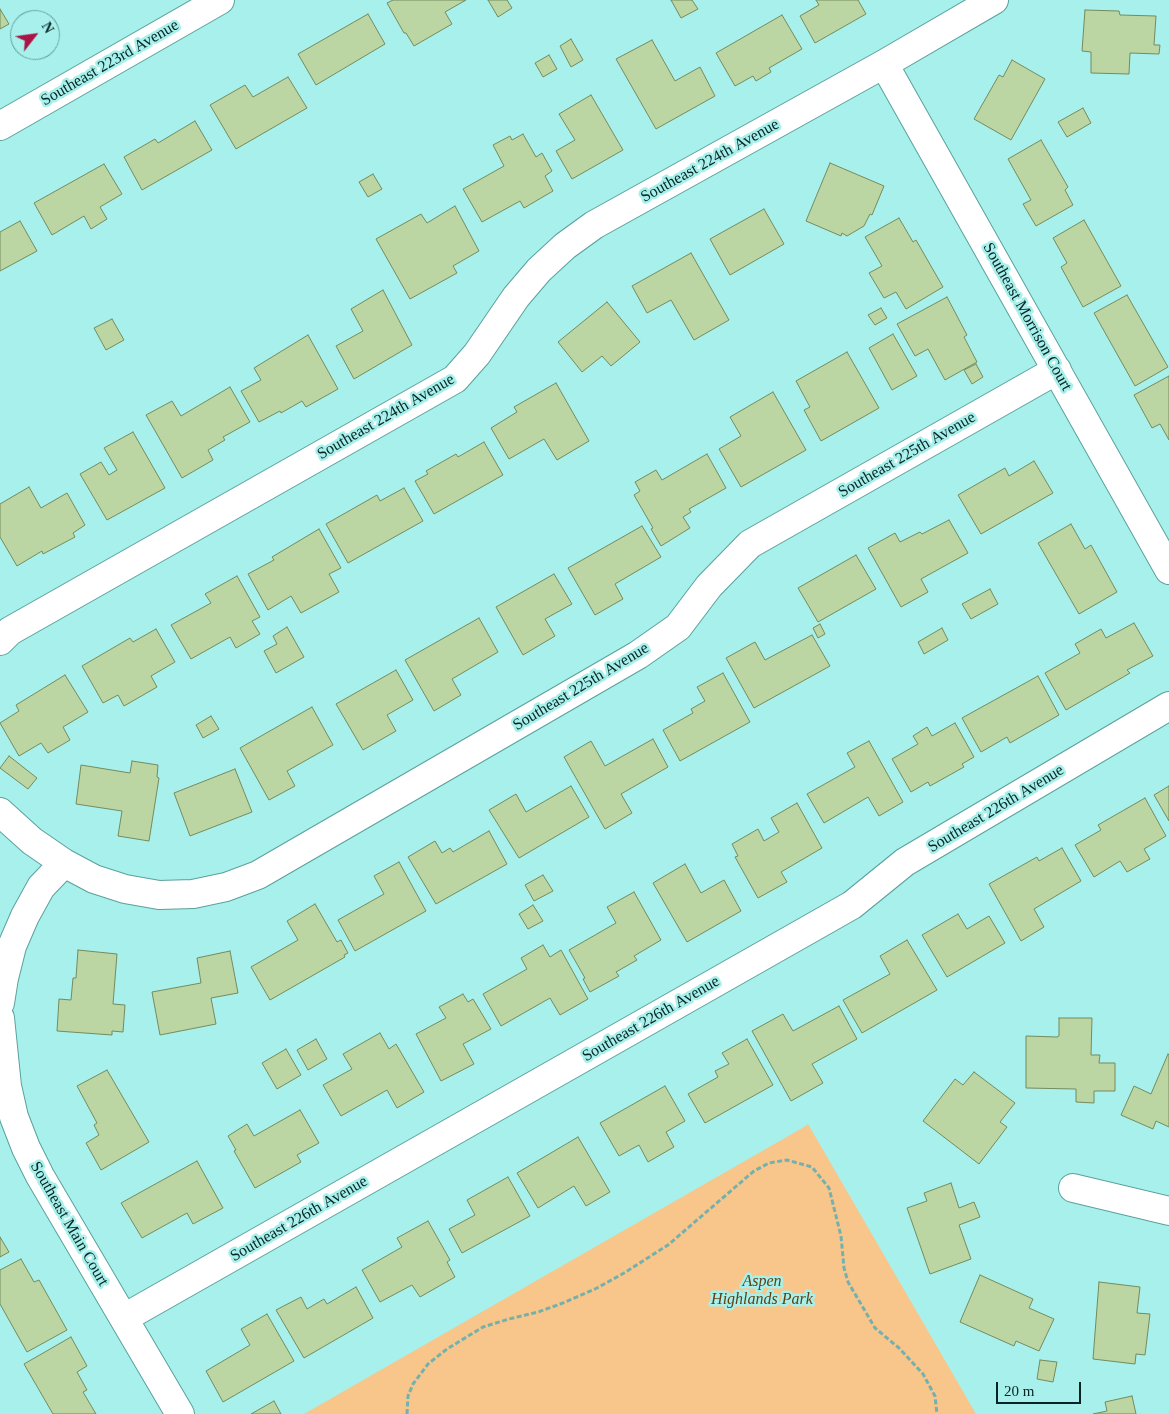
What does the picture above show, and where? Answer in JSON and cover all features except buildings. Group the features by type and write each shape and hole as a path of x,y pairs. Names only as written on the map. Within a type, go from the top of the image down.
{"street":[{"name":"Southeast 224th Avenue","path":"0,641 10,631 455,379 477,354 516,297 539,270 594,225 884,64 994,0"},
{"name":"Southeast 223rd Avenue","path":"0,126 204,4"},
{"name":"Southeast Morrison Court","path":"884,64 1169,570"},
{"name":"Southeast 225th Avenue","path":"0,812 32,841 64,863 102,881 125,889 159,895 193,894 226,886 258,874 638,655 678,627 709,586 750,544 1057,370"},
{"name":"Southeast 226th Avenue","path":"124,1318 852,905 905,862 1169,706"},
{"path":"0,1003 12,946 25,916 41,887 64,863"},
{"name":"Southeast Main Court","path":"0,1018 7,1086 14,1118 26,1148 40,1176 180,1414"},
{"path":"1073,1188 1169,1211"}],"path":[{"path":"407,1414 408,1396 413,1384 428,1364 447,1348 483,1327 538,1312 597,1288 668,1245 754,1171 769,1163 787,1160 812,1167 830,1188 839,1226 844,1268 848,1282 875,1328 900,1348 923,1374 935,1396 937,1414"}],"green space":[{"name":"Aspen Highlands Park","path":"808,1124 976,1414 304,1414 804,1127"}]}
